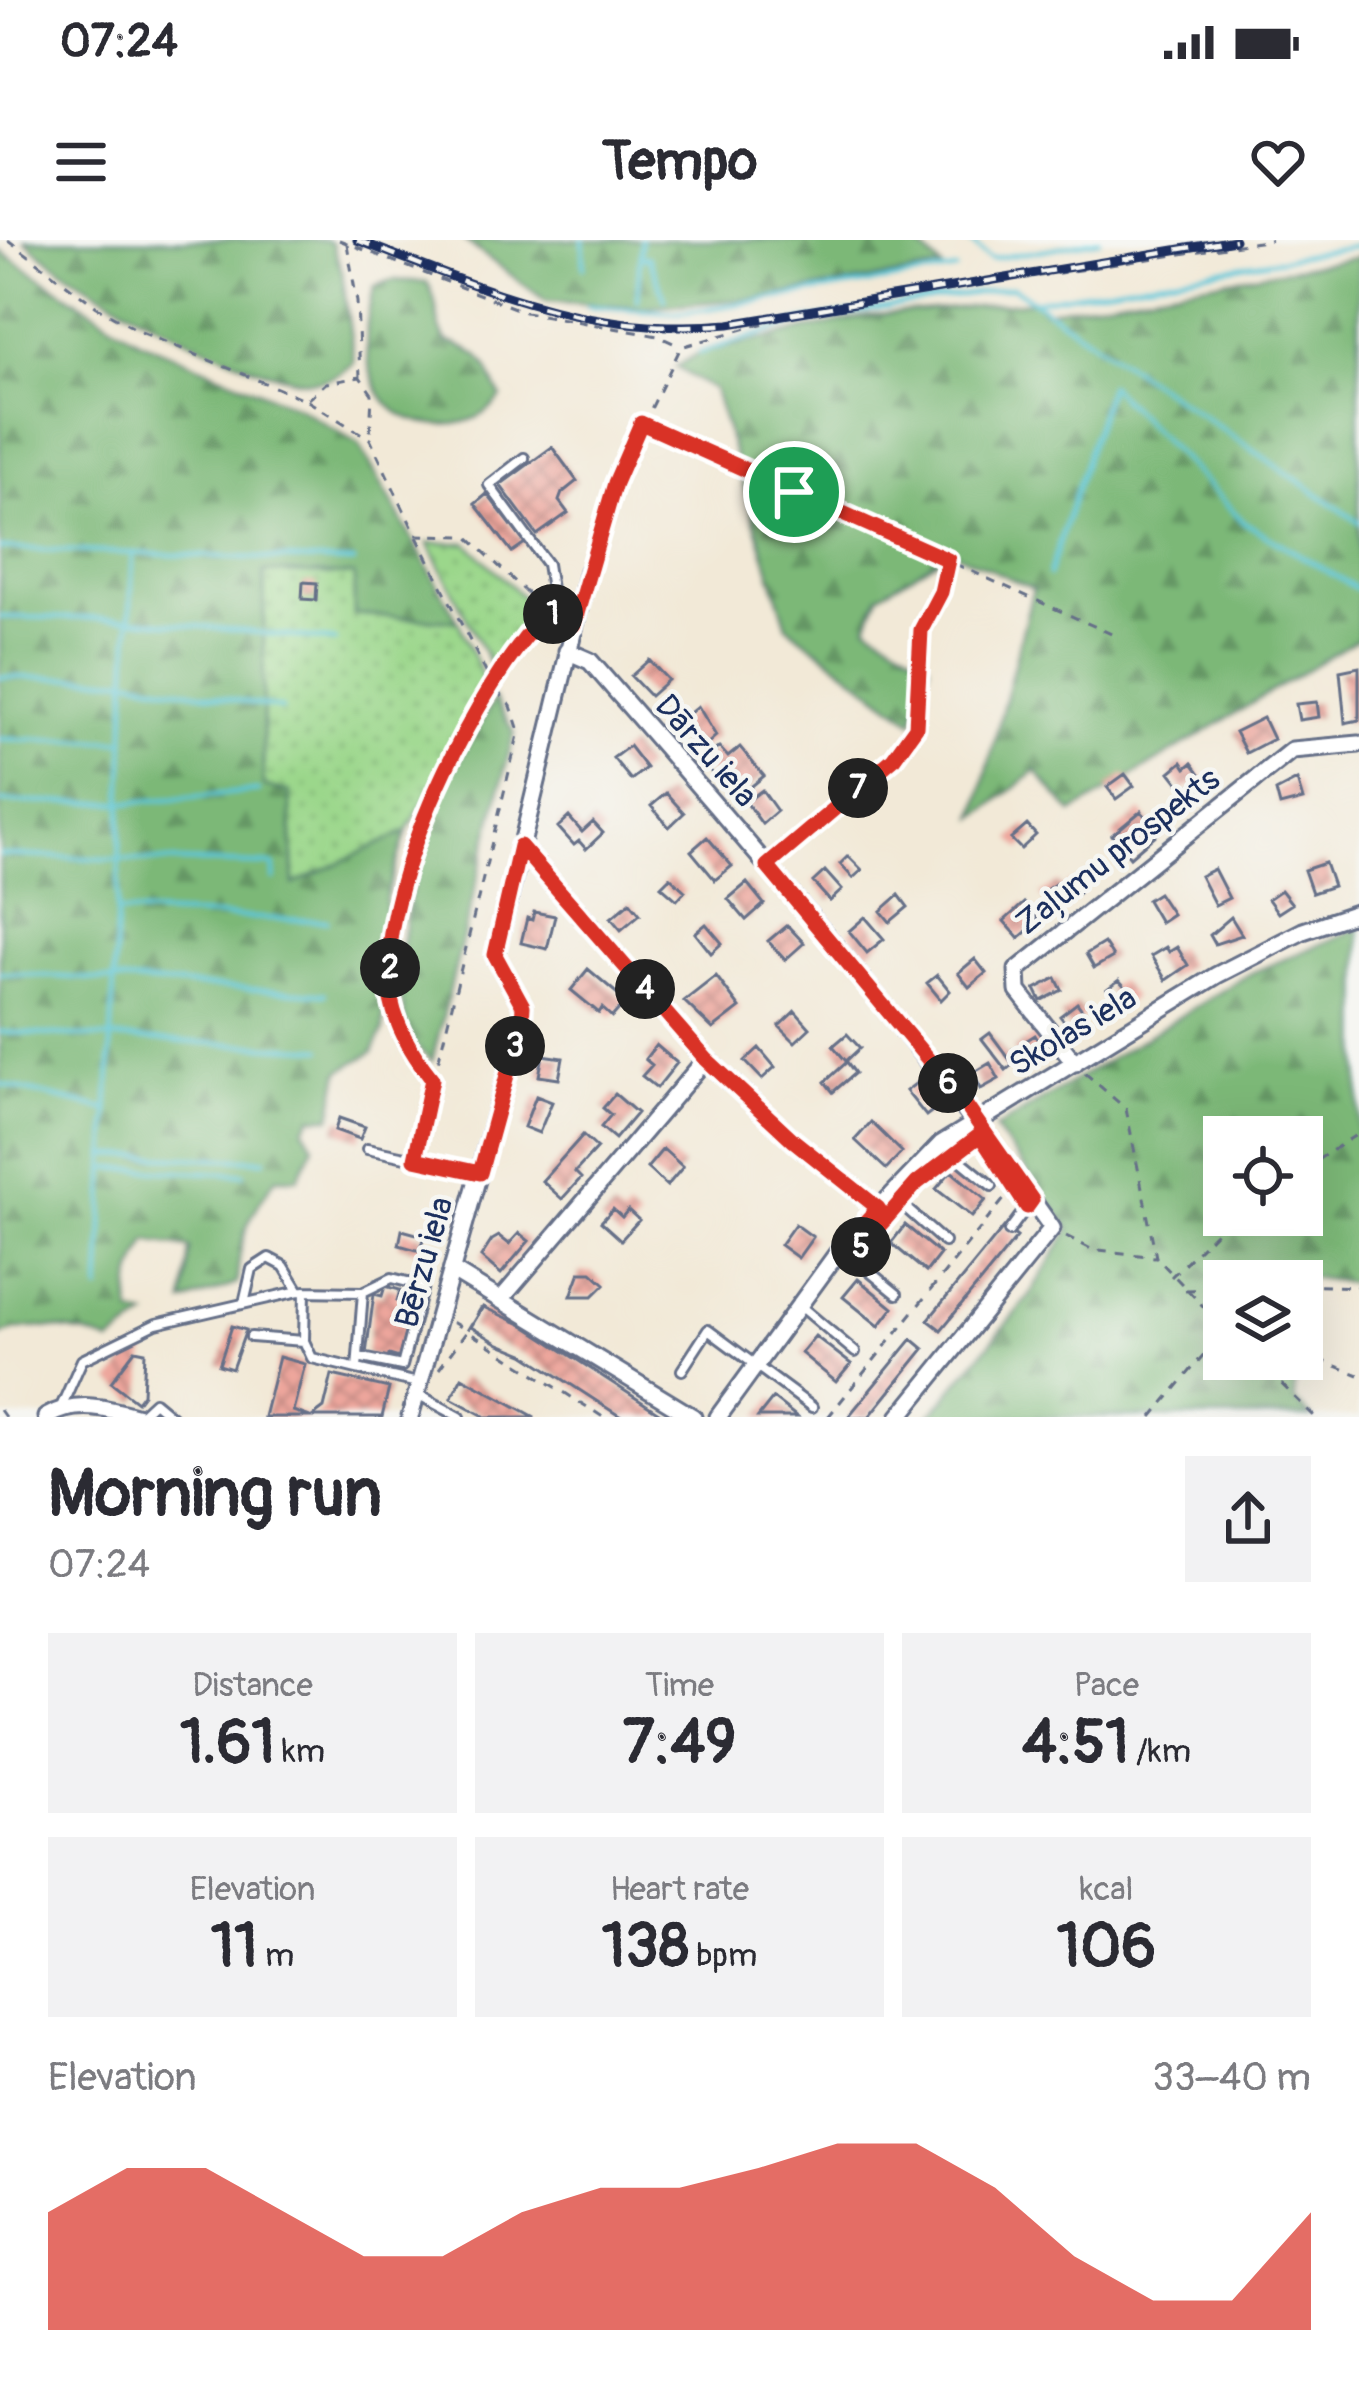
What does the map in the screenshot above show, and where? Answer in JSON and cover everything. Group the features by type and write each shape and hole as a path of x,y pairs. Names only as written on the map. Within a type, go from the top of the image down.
{"street":[{"name":"Bērzu iela","path":"410,1417 522,1021 523,1006 495,955 588,571"},
{"name":"Dārzu iela","path":"567,651 590,661 767,866 977,1121 1030,1203 1052,1228"},
{"name":"Zaļumu prospekts","path":"1075,1064 1018,991 1018,970 1292,750 1359,744"},
{"path":"520,846 706,1059 794,1141 878,1208"},
{"name":"Skolas iela","path":"718,1417 841,1248 941,1144 1217,976 1303,931 1359,912"},
{"path":"497,1294 706,1059"},
{"path":"898,1417 1052,1228"},
{"path":"452,1271 497,1294 693,1417"},
{"path":"53,1413 90,1405 139,1417"}],"lane":[{"path":"524,458 489,485 548,564 551,613 574,624"},
{"path":"941,1144 992,1186"},
{"path":"368,1149 388,1158 480,1173"},
{"path":"890,1194 944,1242"},
{"path":"1010,1231 1030,1203"},
{"path":"841,1248 897,1294"},
{"path":"245,1300 252,1269 269,1258 284,1266 302,1291 304,1341 312,1358 418,1388 460,1417"},
{"path":"53,1413 82,1360 156,1324 245,1300 302,1291 364,1292 392,1278 423,1286 402,1366 358,1357"},
{"path":"357,1369 364,1292"},
{"path":"797,1303 855,1352"},
{"path":"682,1370 708,1330 812,1407"},
{"path":"250,1337 304,1341"},
{"path":"139,1417 154,1402 172,1417"}],"path":[{"path":"8,240 97,307 141,332 306,400 370,439"},
{"path":"339,240 524,312 658,336 681,347 796,314 1271,240"},
{"path":"346,243 357,302 360,377 372,394 370,439 494,688 511,706 519,731 415,1159"},
{"path":"588,571 615,483 681,347"},
{"path":"306,400 326,383 360,377"},
{"path":"641,423 1117,636"},
{"path":"416,536 467,536 551,613 494,688 434,788 394,914 388,983 394,1012 412,1052 432,1079"},
{"path":"767,866 893,759 916,727 921,630 941,592 948,560"},
{"path":"1075,1064 1126,1109 1156,1257 1203,1308"},
{"path":"1323,1156 1359,1133"},
{"path":"829,1417 1014,1187 1030,1203"},
{"path":"1052,1228 1091,1249 1156,1257"},
{"path":"1171,1277 1212,1236"},
{"path":"1323,1286 1359,1287"},
{"path":"1185,1290 1203,1290"},
{"path":"418,1388 497,1294"},
{"path":"440,1315 603,1417"},
{"path":"1152,1417 1203,1355"},
{"path":"1323,1361 1359,1375"},
{"path":"1277,1380 1315,1417"},
{"path":"0,1410 4,1417"}],"green space":[{"path":"25,240 325,240 332,243 342,272 354,362 336,375 314,381 250,366 119,304"},
{"path":"464,240 913,240 942,268 752,299 643,307 546,301"},
{"path":"0,251 138,340 298,407 359,444 458,621 354,614 354,575 264,572 263,786 290,792 294,884 407,831 386,898 383,1030 373,1052 340,1071 331,1117 312,1117 304,1128 314,1145 298,1178 276,1178 258,1204 243,1240 237,1284 184,1303 190,1248 147,1241 130,1295 132,1314 147,1317 110,1343 55,1328 0,1336"},
{"path":"1359,257 1359,638 1072,813 1036,771 975,818 1033,589 951,551 879,595 867,625 930,664 913,721 787,626 714,390 676,367 699,353 867,316 1033,301 1044,311"},
{"path":"393,280 427,282 446,341 478,356 487,367 501,397 491,409 462,422 429,424 413,420 386,402 368,361 367,330 375,286"},
{"path":"428,543 467,543 535,609 495,674"},
{"path":"264,572 355,575 355,614 458,621 488,689 407,831 294,885 290,792 263,787"},
{"path":"494,699 514,733 432,1061 409,1040 397,978 409,898 442,789"},
{"path":"1359,928 1359,1284 1323,1279 1323,1260 1203,1260 1203,1380 1295,1380 1294,1400 1311,1417 929,1417 1027,1299 1070,1229 995,1129 1251,973"}],"building":[{"path":"552,447 577,481 559,501 568,513 537,535 500,485"},
{"path":"487,494 525,543 512,552 475,504"},
{"path":"303,582 317,583 316,600 302,599"},
{"path":"649,660 668,680 650,696 631,676"},
{"path":"1359,667 1359,720 1345,723 1340,671"},
{"path":"1317,702 1319,717 1299,720 1296,704"},
{"path":"698,706 716,736 699,751 677,724"},
{"path":"1263,718 1273,739 1246,753 1235,732"},
{"path":"629,746 646,768 631,780 613,758"},
{"path":"719,747 728,757 740,747 764,776 735,800 702,761"},
{"path":"1182,762 1186,768 1192,763 1210,787 1202,793 1194,783 1184,790 1170,772"},
{"path":"1125,774 1134,786 1116,799 1107,787"},
{"path":"1297,780 1303,800 1280,806 1276,791"},
{"path":"762,790 777,811 762,824 746,802"},
{"path":"666,793 684,813 669,827 651,806"},
{"path":"1141,811 1158,833 1130,857 1112,835"},
{"path":"569,817 582,832 593,822 603,833 586,849 579,841 574,845 558,827"},
{"path":"1027,825 1036,835 1021,849 1011,839"},
{"path":"707,837 732,866 715,880 691,851"},
{"path":"848,856 862,870 853,878 840,864"},
{"path":"1325,863 1333,886 1312,893 1304,870"},
{"path":"1214,869 1229,898 1215,905 1200,876"},
{"path":"825,871 842,890 830,901 813,882"},
{"path":"670,877 685,891 677,900 661,886"},
{"path":"1058,882 1062,888 1071,882 1079,893 1053,912 1040,894"},
{"path":"747,883 764,904 746,920 728,899"},
{"path":"1281,890 1292,904 1278,913 1268,899"},
{"path":"1158,893 1172,914 1160,922 1147,900"},
{"path":"899,895 908,907 890,922 881,911"},
{"path":"630,902 640,914 621,930 611,918"},
{"path":"1024,903 1039,921 1019,938 1004,921"},
{"path":"534,912 555,916 547,949 521,943 527,918 532,920"},
{"path":"865,917 884,939 867,953 849,931"},
{"path":"1231,917 1242,935 1215,944 1210,935"},
{"path":"706,924 722,943 711,953 695,933"},
{"path":"787,925 804,943 785,960 768,941"},
{"path":"1104,943 1113,957 1094,968 1086,954"},
{"path":"1166,947 1169,952 1177,947 1188,965 1166,980 1151,956"},
{"path":"975,959 986,973 969,987 958,973"},
{"path":"588,969 626,1001 612,1017 602,1008 599,1013 571,990"},
{"path":"937,975 950,991 941,1000 927,983"},
{"path":"716,976 740,1008 713,1029 684,1001"},
{"path":"1056,978 1062,990 1041,1001 1035,989"},
{"path":"1119,980 1134,997 1121,1007 1107,989"},
{"path":"1077,1003 1086,1015 1069,1028 1060,1016"},
{"path":"795,1011 810,1028 795,1042 779,1026"},
{"path":"990,1033 1013,1064 1006,1070 982,1039"},
{"path":"847,1034 860,1048 846,1061 833,1046"},
{"path":"1035,1035 1043,1048 1020,1061 1013,1049"},
{"path":"656,1045 677,1063 657,1088 642,1076 652,1065 645,1059"},
{"path":"759,1048 775,1067 762,1079 745,1061"},
{"path":"543,1055 563,1058 559,1079 539,1076"},
{"path":"847,1062 855,1073 833,1092 825,1082"},
{"path":"990,1063 999,1079 981,1089 973,1073"},
{"path":"923,1078 943,1103 926,1116 906,1091"},
{"path":"615,1094 637,1113 615,1139 601,1127 611,1115 603,1108"},
{"path":"536,1096 552,1102 539,1133 524,1127"},
{"path":"339,1118 365,1127 360,1139 335,1130"},
{"path":"871,1122 902,1152 886,1169 855,1140"},
{"path":"583,1135 597,1148 575,1172 581,1178 562,1199 542,1181"},
{"path":"663,1149 683,1167 667,1186 647,1168"},
{"path":"951,1171 986,1200 972,1217 936,1189"},
{"path":"613,1209 622,1217 628,1210 639,1220 621,1240 601,1222"},
{"path":"795,1224 813,1237 798,1258 780,1245"},
{"path":"905,1225 940,1254 926,1272 891,1243"},
{"path":"1004,1227 1017,1237 941,1330 928,1320"},
{"path":"402,1230 424,1236 420,1251 399,1245"},
{"path":"519,1233 529,1241 501,1274 481,1257 492,1240 499,1236 509,1244"},
{"path":"580,1272 592,1272 605,1284 593,1296 571,1296"},
{"path":"858,1279 893,1308 879,1326 843,1297"},
{"path":"385,1286 400,1290 397,1301 412,1305 399,1358 389,1355 388,1360 366,1354 374,1294 382,1296"},
{"path":"483,1307 525,1326 665,1417 621,1417 524,1354 499,1344 471,1327"},
{"path":"232,1326 246,1330 232,1369 219,1365"},
{"path":"815,1336 851,1364 836,1382 801,1353"},
{"path":"912,1339 924,1349 869,1417 848,1417"},
{"path":"135,1350 145,1352 143,1394 137,1402 111,1382"},
{"path":"279,1357 305,1364 293,1411 310,1417 264,1417"},
{"path":"332,1375 389,1388 382,1417 312,1417 324,1408"},
{"path":"462,1377 535,1417 486,1417 451,1398"},
{"path":"773,1398 797,1417 758,1417"}],"waterway":[{"path":"583,240 584,267"},
{"path":"637,300 641,240"},
{"path":"967,240 991,259 1100,240"},
{"path":"699,353 803,321 1013,287 1033,301 1359,246"},
{"path":"640,256 649,258 665,299"},
{"path":"587,306 681,313 956,270"},
{"path":"1033,301 1359,522"},
{"path":"1049,575 1109,385 1244,522 1359,590"},
{"path":"0,548 354,562"},
{"path":"100,1290 133,553"},
{"path":"0,617 130,619 335,641"},
{"path":"0,677 127,679 282,709"},
{"path":"0,739 125,741"},
{"path":"0,802 122,803 258,791"},
{"path":"0,855 274,865 274,879"},
{"path":"117,912 327,921"},
{"path":"0,973 325,994"},
{"path":"0,1032 322,1049"},
{"path":"0,1084 108,1110"},
{"path":"106,1155 265,1160"},
{"path":"106,1168 244,1174"}],"railway":[{"path":"357,240 538,305 629,323 678,326 729,324 1235,240"}],"route":[{"path":"641,423 794,492 948,560 941,592 921,630 914,685 916,727 893,759 767,866 962,1100 1032,1200 1027,1207 980,1135 917,1183 852,1257 841,1248 878,1208 794,1141 706,1059 520,846 495,955 523,1006 522,1021 480,1173 415,1159 432,1079 403,1038 388,983 394,914 434,788 534,626 548,612 574,624 615,483 641,423"}]}
